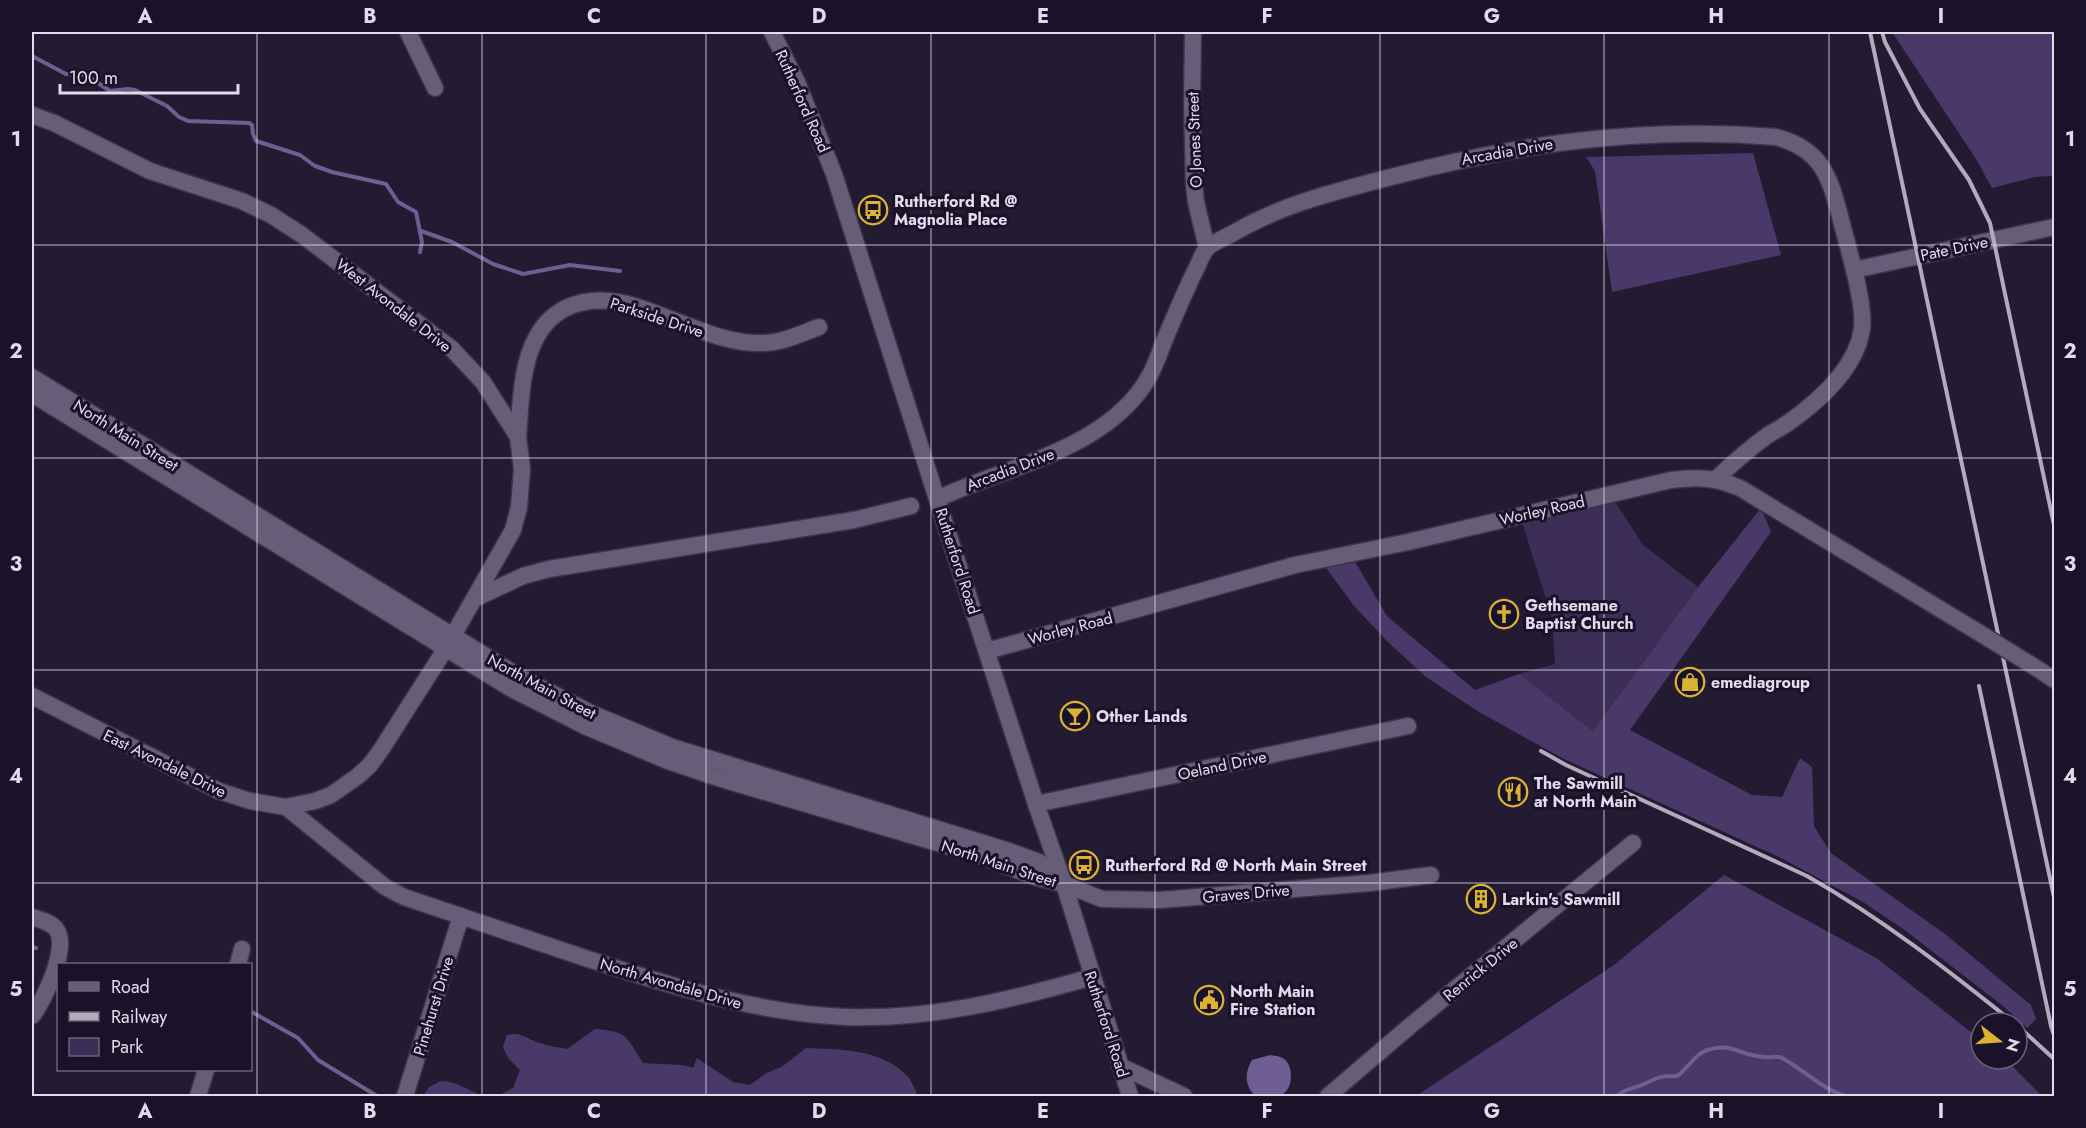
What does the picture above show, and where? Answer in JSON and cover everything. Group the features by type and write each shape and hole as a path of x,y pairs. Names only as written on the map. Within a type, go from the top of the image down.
{"street":[{"path":"408,32 435,88"},
{"name":"Rutherford Road","path":"772,32 797,82 834,174 937,499 1064,884 1130,1096"},
{"name":"O Jones Street","path":"1193,32 1194,184 1207,248"},
{"name":"West Avondale Drive","path":"32,115 54,123 150,171 242,201 284,222 451,348 483,382 518,437 522,469 519,507 513,530 449,642"},
{"name":"Arcadia Drive","path":"937,499 965,486 1043,458 1086,436 1116,416 1135,396 1150,375 1182,297 1207,248 1261,217 1287,206 1440,164 1512,149 1606,137 1664,133 1776,137 1791,141 1816,158 1831,184 1854,270 1862,319 1859,342 1839,376 1819,397 1787,424 1740,456 1716,479"},
{"name":"Pate Drive","path":"1854,270 2055,227"},
{"name":"Parkside Drive","path":"518,437 523,378 529,354 535,341 552,318 578,303 598,300 620,302 738,342 760,344 778,342 819,327"},
{"name":"North Main Street","path":"32,377 116,438"},
{"name":"North Main Street","path":"32,394 116,438 449,642 510,688 549,709 627,745 1009,851 1039,862 1064,884"},
{"name":"Worley Road","path":"987,651 1304,563 1408,542 1671,480 1700,477 1716,479 1740,488 2048,675"},
{"path":"474,600 523,576 549,569 854,520 911,506"},
{"name":"East Avondale Drive","path":"32,696 219,791 250,801 286,807 331,795 370,765 449,642"},
{"name":"Oeland Drive","path":"1036,804 1408,726"},
{"name":"North Avondale Drive","path":"286,807 385,887 404,897 667,985 740,1004 803,1014 848,1017 921,1014 1020,997 1092,977"},
{"name":"Renrick Drive","path":"1328,1096 1633,843"},
{"name":"Graves Drive","path":"1064,884 1102,899 1160,900 1369,883 1431,875"},
{"name":"Pinehurst Drive","path":"405,1096 461,916"},
{"path":"32,917 55,927 60,934 61,943 47,992 32,1016"},
{"path":"1120,1066 1184,1096"},
{"path":"198,1096 206,1071"}],"green space":[{"path":"1614,500 1643,545 1698,587 1593,731 1519,674 1555,664 1552,618 1522,522"}],"shaded area":[{"path":"1892,32 2054,32 2054,176 2035,177 1992,188 1976,159"},
{"path":"1753,153 1781,255 1612,292 1595,171 1586,157"},
{"path":"1761,508 1771,532 1630,730 1752,795 1782,797 1800,758 1812,767 1814,826 1831,853 1945,934 2031,1005 2036,1019 2029,1026 2029,1011 2008,1011 1906,931 1863,902 1781,858 1564,759 1479,712 1426,677 1389,643 1354,606 1324,565 1354,560 1387,616 1475,690 1519,674 1593,731 1698,587"},
{"path":"1724,875 1878,959 1969,1031 1969,1071 2017,1071 2042,1096 1416,1096 1614,965"},
{"path":"595,1029 614,1032 625,1037 643,1063 682,1065 693,1068 697,1058 733,1082 750,1085 765,1074 783,1066 806,1048 860,1052 886,1060 897,1067 909,1078 918,1096 498,1096 513,1088 520,1070 508,1058 503,1047 507,1035 521,1035 538,1043 567,1049"},
{"path":"1270,1055 1281,1057 1287,1062 1291,1071 1289,1086 1279,1096 1255,1096 1248,1084 1249,1065 1252,1060"},
{"path":"441,1081 458,1084 484,1096 423,1096 429,1087"}],"waterway":[{"path":"32,56 66,74 86,75 110,91 135,90 167,106 179,117 188,121 249,123 252,125 256,141 300,155 315,166 332,172 386,184 398,202 416,212 422,242 420,252"},
{"path":"421,231 452,242 493,264 523,274 570,265 620,271"},
{"path":"32,947 36,948"},
{"path":"252,1012 298,1038 318,1060 377,1096"},
{"path":"1616,1096 1659,1077 1677,1076 1701,1053 1714,1048 1729,1048 1756,1056 1782,1058 1821,1085 1846,1096"}],"railway":[{"path":"1870,32 2054,897"},
{"path":"1882,32 1920,109 1969,180 1990,223 2054,525"},
{"path":"1979,686 2054,1035"},
{"path":"1541,751 1566,765 1807,876 1914,945 1999,1011"},
{"path":"2029,1036 2054,1059"}],"place":[{"name":"Rutherford Rd @ Magnolia Place","path":"873,210"},
{"name":"Gethsemane Baptist Church","path":"1504,614"},
{"name":"emediagroup","path":"1690,682"},
{"name":"Other Lands","path":"1075,716"},
{"name":"The Sawmill at North Main","path":"1513,792"},
{"name":"Rutherford Rd @ North Main Street","path":"1084,865"},
{"name":"Larkin's Sawmill","path":"1481,899"},
{"name":"North Main Fire Station","path":"1209,1000"}]}
